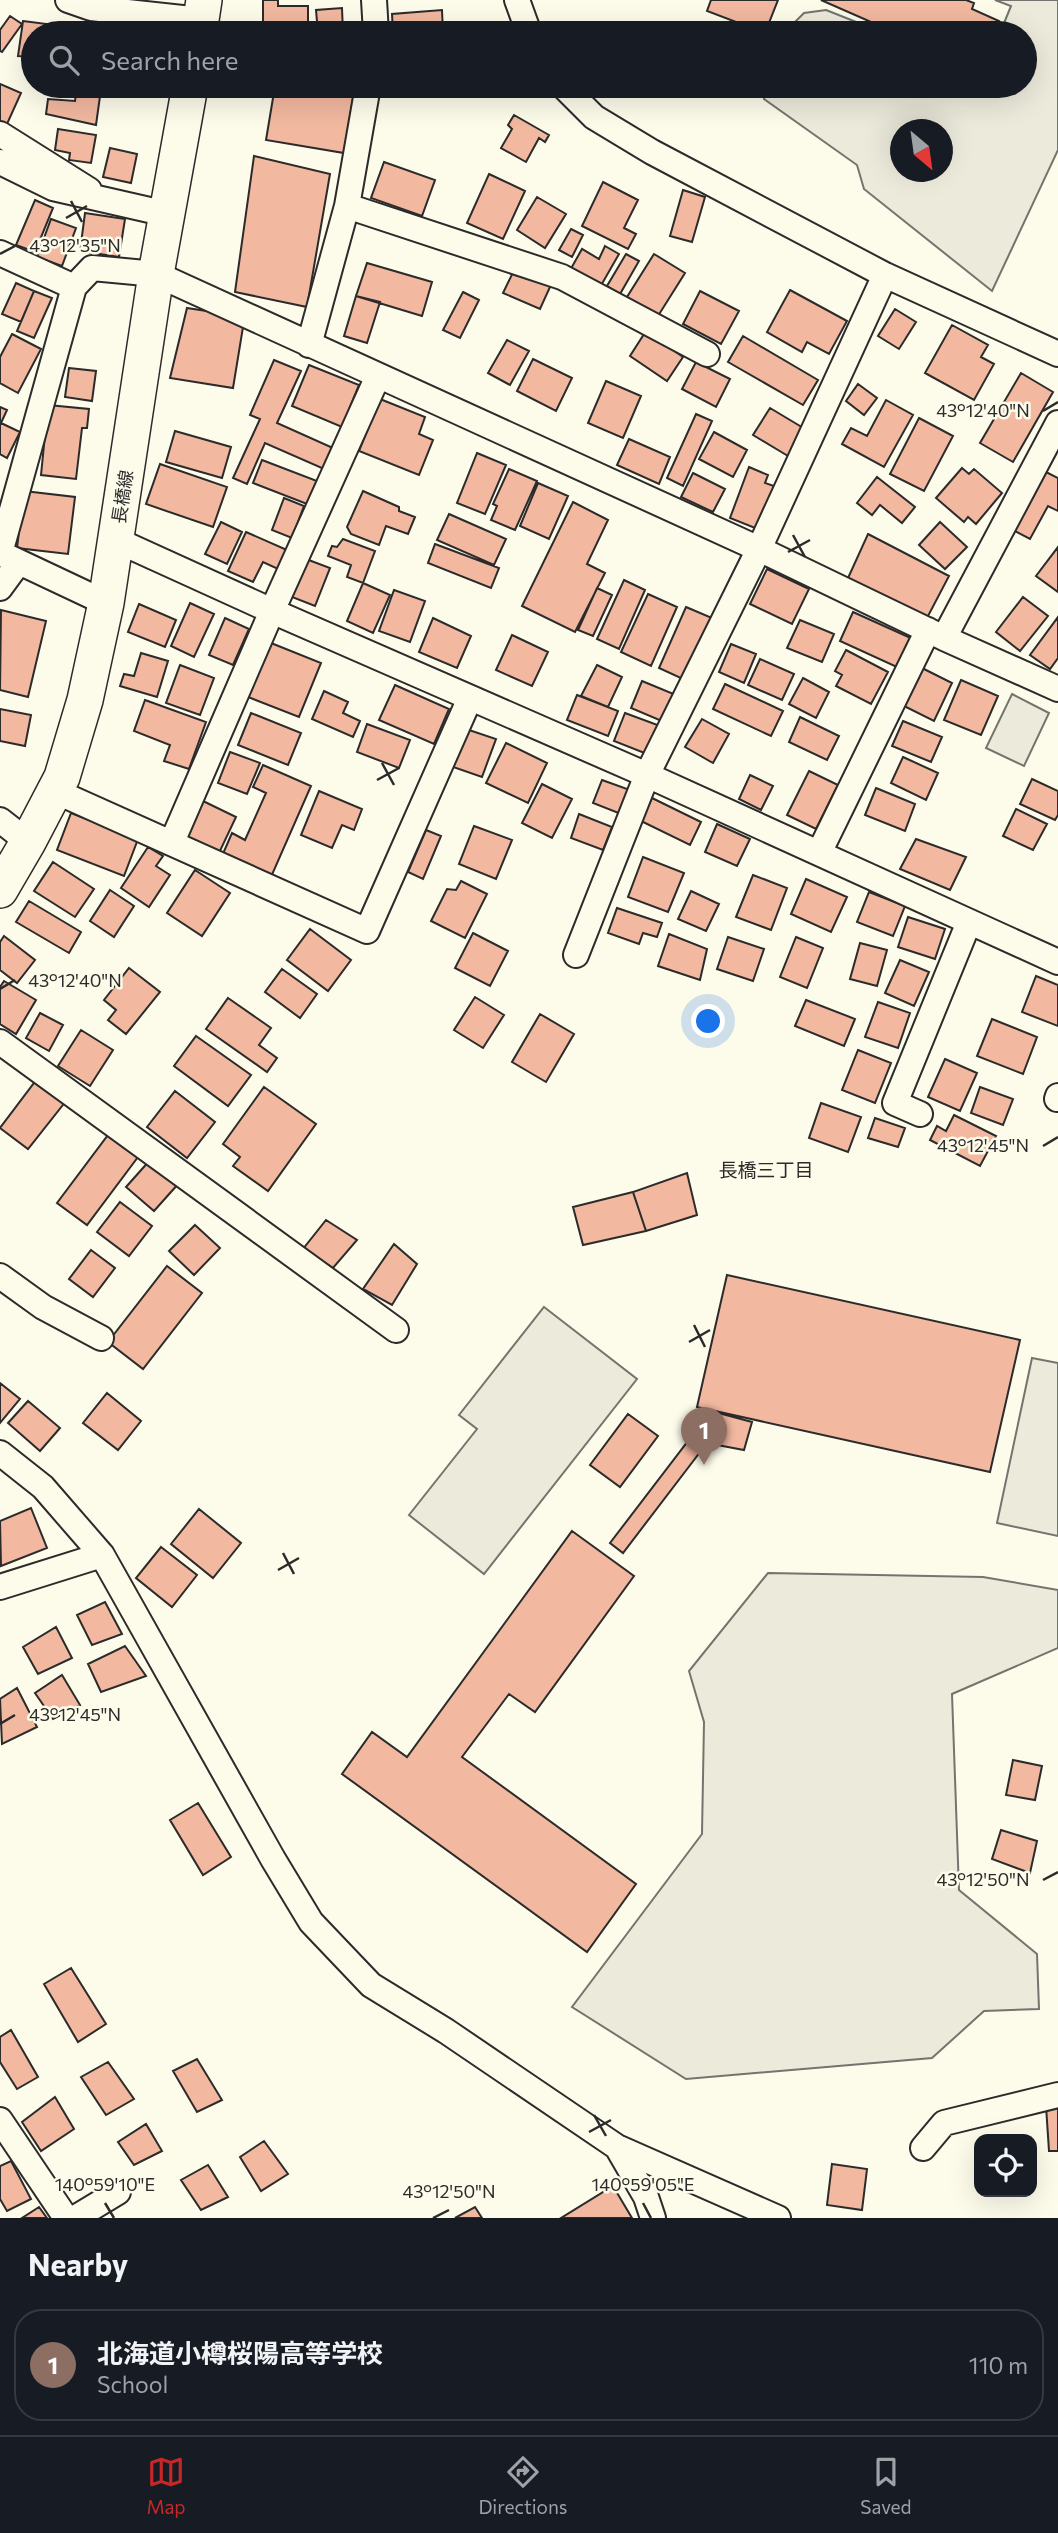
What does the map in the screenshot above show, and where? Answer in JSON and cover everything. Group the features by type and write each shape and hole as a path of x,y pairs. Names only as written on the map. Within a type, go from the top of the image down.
{"street":[{"path":"68,0 91,8 202,18"},
{"path":"374,0 375,21"},
{"path":"517,0 525,21"},
{"name":"長橋線","path":"0,890 29,842 62,777 85,700 106,603 156,274 188,98"},
{"path":"309,345 347,206 366,98"},
{"path":"575,98 594,117 652,152 885,275 1058,354"},
{"path":"0,134 104,200"},
{"path":"0,162 53,188 167,214"},
{"path":"347,206 562,277 707,354"},
{"path":"0,253 74,287"},
{"path":"0,588 74,287 92,268 156,274 759,549 1058,689"},
{"path":"576,955 647,775 759,549 885,275"},
{"path":"172,842 378,376"},
{"path":"819,853 936,634 1058,424"},
{"path":"116,540 647,775 1058,962"},
{"path":"7,556 106,603"},
{"path":"55,791 367,931 470,698"},
{"path":"0,820 29,842"},
{"path":"920,1114 895,1103 969,922"},
{"path":"0,1042 396,1330"},
{"path":"0,1276 43,1307 101,1338"},
{"path":"0,1453 43,1487 103,1555 311,1923 371,1985 446,2031 617,2147 778,2218"},
{"path":"0,1587 103,1555"},
{"path":"923,2148 944,2123 1058,2095"},
{"path":"0,2120 66,2218"},
{"path":"617,2147 646,2197 653,2218"},
{"path":"75,2218 118,2192"}],"shaded area":[{"path":"995,0 1058,0 1058,150 992,291 864,189 857,165 764,99 1037,98 1037,21 1005,21 1011,6"},
{"path":"826,10 854,21 796,21 804,13"},
{"path":"1012,694 1049,713 1024,766 986,748"},
{"path":"544,1307 637,1379 484,1574 409,1515 477,1429 459,1415"},
{"path":"1032,1358 1058,1363 1058,1536 997,1523"},
{"path":"768,1573 983,1577 1058,1590 1058,1648 952,1694 959,1890 1037,1954 1039,2009 984,2011 932,2058 686,2079 572,2007 702,1834 704,1722 689,1671"}],"building":[{"path":"263,0 278,0 278,6 308,6 308,21 263,21"},
{"path":"711,0 778,0 770,21 733,21 707,11"},
{"path":"821,0 966,0 974,3 972,9 999,21 869,21"},
{"path":"342,8 343,21 317,21 316,10"},
{"path":"442,10 442,21 392,21 392,14"},
{"path":"10,16 21,23 2,52 0,51 0,30"},
{"path":"21,35 21,56 18,56"},
{"path":"0,84 21,93 7,124 0,121"},
{"path":"75,98 100,98 96,125 46,114 48,99 75,101"},
{"path":"273,98 353,98 344,153 266,140"},
{"path":"514,115 549,135 545,142 539,138 526,162 501,148 512,129 508,125"},
{"path":"58,129 96,135 91,163 69,160 70,153 55,150"},
{"path":"110,148 137,154 131,183 103,177"},
{"path":"254,156 330,174 307,307 235,292"},
{"path":"384,162 435,180 422,216 371,198"},
{"path":"489,174 525,191 503,239 467,223"},
{"path":"603,182 638,200 624,228 636,234 628,249 582,226"},
{"path":"683,190 705,197 692,242 670,236"},
{"path":"537,197 566,214 545,248 517,230"},
{"path":"35,200 53,208 35,252 16,245"},
{"path":"85,213 125,219 119,257 80,251"},
{"path":"51,219 76,228 62,266 37,257"},
{"path":"571,229 583,235 572,257 559,250"},
{"path":"605,246 619,254 599,289 569,272 582,249 599,259"},
{"path":"626,254 639,261 620,294 607,286"},
{"path":"654,254 685,273 658,316 627,297"},
{"path":"519,260 555,276 540,309 503,293"},
{"path":"367,263 432,282 422,316 356,296"},
{"path":"16,283 34,291 21,322 2,314"},
{"path":"790,290 847,321 829,354 807,342 802,352 767,332"},
{"path":"34,291 52,298 34,338 17,331"},
{"path":"700,291 739,311 721,344 683,324"},
{"path":"463,292 479,300 460,338 443,330"},
{"path":"356,296 380,302 367,343 344,336"},
{"path":"187,308 213,312 243,327 233,388 170,378"},
{"path":"895,309 916,322 899,349 878,336"},
{"path":"952,325 988,345 981,357 994,364 974,400 925,373"},
{"path":"646,331 683,357 667,381 630,356"},
{"path":"12,334 41,349 18,393 0,383 0,357"},
{"path":"743,336 818,380 803,405 728,362"},
{"path":"507,340 529,351 510,385 488,373"},
{"path":"533,359 572,378 556,411 517,391"},
{"path":"274,360 301,371 277,423 333,448 324,469 265,443 247,484 233,478 260,419 250,415"},
{"path":"696,362 730,379 716,407 682,389"},
{"path":"309,365 359,385 342,427 292,406"},
{"path":"69,368 96,371 92,401 65,397"},
{"path":"1021,373 1053,392 1013,462 980,443"},
{"path":"606,381 641,396 623,438 588,423"},
{"path":"858,384 877,398 864,415 846,401"},
{"path":"380,399 425,417 419,434 433,440 419,475 359,451"},
{"path":"886,400 913,415 884,467 842,444 851,428 867,436"},
{"path":"48,405 89,409 87,428 82,428 76,479 41,475"},
{"path":"0,407 7,410 1,423 20,432 7,458 0,454"},
{"path":"770,408 805,429 788,456 753,435"},
{"path":"696,414 712,421 683,486 667,478"},
{"path":"919,418 953,436 924,491 890,474"},
{"path":"175,431 231,447 222,478 166,462"},
{"path":"714,432 747,450 733,477 699,459"},
{"path":"629,439 670,457 659,484 617,465"},
{"path":"477,453 506,465 485,514 457,503"},
{"path":"262,460 317,481 307,504 253,483"},
{"path":"160,464 227,487 213,527 146,504"},
{"path":"749,467 768,475 765,483 777,487 760,530 730,518"},
{"path":"962,468 969,474 974,469 1002,493 976,524 968,517 964,522 936,498"},
{"path":"509,469 537,481 515,530 491,520 497,506 493,504"},
{"path":"1044,471 1058,478 1058,511 1048,506 1030,539 1013,530"},
{"path":"693,473 725,489 713,512 681,497"},
{"path":"877,477 915,507 902,523 880,505 872,515 857,503"},
{"path":"538,483 568,496 549,539 520,526"},
{"path":"24,491 75,497 68,554 17,548"},
{"path":"363,491 415,517 408,534 386,526 379,545 351,534 347,527"},
{"path":"284,498 304,506 292,538 272,530"},
{"path":"573,502 608,520 587,564 605,573 575,632 522,606"},
{"path":"449,514 506,539 494,565 437,540"},
{"path":"221,522 242,532 227,564 205,554"},
{"path":"940,522 967,547 945,569 919,545"},
{"path":"246,532 287,550 278,569 263,562 253,582 228,571"},
{"path":"868,534 949,576 927,618 848,578"},
{"path":"343,539 375,551 363,583 347,577 351,565 328,556 332,546 337,547"},
{"path":"435,544 499,568 491,588 428,563"},
{"path":"1058,547 1058,592 1036,576"},
{"path":"306,559 330,568 315,606 292,597"},
{"path":"767,569 809,589 792,624 750,604"},
{"path":"624,580 645,590 619,649 597,639"},
{"path":"363,583 390,595 373,633 347,621"},
{"path":"597,588 612,595 593,636 578,630"},
{"path":"394,590 425,601 410,642 379,631"},
{"path":"648,594 677,607 651,666 621,652"},
{"path":"1023,597 1048,616 1020,651 996,632"},
{"path":"190,603 214,614 194,657 171,646"},
{"path":"139,604 176,620 165,647 128,632"},
{"path":"686,607 712,618 685,680 659,668"},
{"path":"1,610 46,621 28,697 0,690"},
{"path":"853,612 913,639 899,668 840,641"},
{"path":"1058,617 1058,658 1050,669 1030,655"},
{"path":"225,618 249,629 233,665 209,655"},
{"path":"433,618 471,636 457,668 419,652"},
{"path":"800,620 834,634 822,662 787,648"},
{"path":"512,635 548,652 532,686 496,670"},
{"path":"271,643 321,663 299,717 248,697"},
{"path":"731,644 756,654 744,683 719,672"},
{"path":"846,650 888,672 871,704 836,686 842,675 835,671"},
{"path":"141,653 168,661 157,697 120,686 124,674 134,676"},
{"path":"760,659 794,674 782,700 748,685"},
{"path":"180,665 214,678 200,715 166,703"},
{"path":"597,665 622,677 608,707 581,696"},
{"path":"920,667 952,683 934,721 902,705"},
{"path":"803,678 829,692 816,718 789,704"},
{"path":"961,680 998,696 981,735 944,720"},
{"path":"642,681 676,695 664,722 631,708"},
{"path":"725,684 783,711 771,736 713,709"},
{"path":"395,685 449,709 434,744 379,720"},
{"path":"324,691 348,702 343,713 360,721 353,737 312,719"},
{"path":"577,695 618,711 608,736 567,720"},
{"path":"145,700 206,722 189,769 164,761 170,745 134,731"},
{"path":"0,709 31,715 25,746 0,741"},
{"path":"251,713 301,733 288,765 238,745"},
{"path":"625,713 663,727 652,756 614,741"},
{"path":"800,717 839,736 827,760 789,742"},
{"path":"702,719 729,734 713,763 685,747"},
{"path":"903,721 942,737 931,762 892,746"},
{"path":"367,724 410,740 399,768 357,752"},
{"path":"466,729 496,739 482,777 453,767"},
{"path":"506,743 547,763 528,803 486,783"},
{"path":"230,752 260,763 247,794 218,783"},
{"path":"903,757 938,773 926,800 891,783"},
{"path":"263,765 311,786 271,877 222,856 232,833 245,840 266,793 253,787"},
{"path":"809,771 838,785 816,829 787,815"},
{"path":"750,775 773,786 761,810 739,799"},
{"path":"1032,779 1058,791 1058,815 1055,820 1020,804"},
{"path":"602,780 630,790 621,814 593,803"},
{"path":"542,784 572,799 552,838 522,823"},
{"path":"876,788 915,804 905,831 865,815"},
{"path":"319,791 362,809 354,830 342,825 332,848 301,835"},
{"path":"652,798 701,822 690,845 641,821"},
{"path":"203,801 236,817 219,853 186,837"},
{"path":"1016,809 1047,824 1033,850 1003,836"},
{"path":"71,813 138,839 124,876 57,850"},
{"path":"579,814 612,827 603,850 571,838"},
{"path":"717,824 750,839 737,866 705,852"},
{"path":"474,826 512,840 496,879 459,864"},
{"path":"426,830 441,836 423,879 408,872"},
{"path":"916,839 966,857 950,890 900,869"},
{"path":"148,847 163,856 156,866 170,875 149,907 121,888"},
{"path":"643,857 684,873 668,912 628,897"},
{"path":"53,862 94,889 75,917 34,891"},
{"path":"195,870 230,893 202,936 167,913"},
{"path":"753,875 787,888 771,930 736,917"},
{"path":"806,879 847,897 831,932 791,914"},
{"path":"461,881 487,894 465,938 431,921 447,889 456,890"},
{"path":"110,890 134,906 114,937 90,921"},
{"path":"691,891 719,904 706,931 678,919"},
{"path":"869,892 905,906 893,936 857,922"},
{"path":"29,901 81,932 69,953 16,922"},
{"path":"617,908 662,923 657,937 643,933 639,944 608,933"},
{"path":"908,917 945,929 935,959 898,947"},
{"path":"310,929 351,960 328,991 287,960"},
{"path":"473,933 508,951 490,986 455,968"},
{"path":"669,934 707,949 700,980 658,966"},
{"path":"4,936 35,960 17,983 0,970 0,942"},
{"path":"728,937 764,949 753,981 717,969"},
{"path":"796,937 823,948 807,988 780,977"},
{"path":"860,943 887,950 877,986 850,979"},
{"path":"900,960 929,972 914,1006 885,993"},
{"path":"129,968 160,992 126,1034 108,1020 116,1010 104,1000"},
{"path":"282,969 317,994 300,1018 265,992"},
{"path":"1036,976 1058,985 1058,1026 1022,1012"},
{"path":"4,981 36,1000 16,1034 0,1024 0,987"},
{"path":"475,997 504,1015 483,1048 454,1030"},
{"path":"228,998 271,1028 259,1045 277,1058 267,1072 206,1029"},
{"path":"806,1000 855,1019 844,1046 795,1026"},
{"path":"878,1002 910,1013 898,1048 865,1037"},
{"path":"40,1013 63,1025 49,1051 26,1038"},
{"path":"540,1014 574,1034 546,1082 512,1062"},
{"path":"992,1019 1037,1037 1023,1074 977,1056"},
{"path":"81,1030 113,1050 90,1086 58,1066"},
{"path":"196,1036 251,1075 228,1106 174,1066"},
{"path":"858,1050 891,1063 875,1103 842,1090"},
{"path":"945,1059 977,1073 960,1111 928,1097"},
{"path":"37,1079 66,1101 28,1149 0,1128"},
{"path":"264,1087 316,1124 268,1191 233,1166 240,1157 223,1144"},
{"path":"980,1087 1013,1099 1003,1125 971,1113"},
{"path":"175,1091 215,1122 187,1158 147,1127"},
{"path":"821,1103 861,1117 848,1152 809,1138"},
{"path":"954,1115 996,1136 980,1166 930,1140 937,1126 946,1131"},
{"path":"875,1118 905,1128 898,1147 868,1138"},
{"path":"111,1131 141,1153 87,1225 57,1203"},
{"path":"151,1159 179,1183 154,1211 126,1187"},
{"path":"687,1173 697,1215 646,1231 633,1192"},
{"path":"633,1192 646,1231 583,1245 573,1207"},
{"path":"120,1202 152,1226 129,1256 97,1232"},
{"path":"326,1220 357,1240 333,1268 303,1249"},
{"path":"195,1225 220,1248 194,1275 169,1251"},
{"path":"394,1244 417,1264 392,1305 363,1289"},
{"path":"91,1250 115,1268 93,1297 69,1279"},
{"path":"167,1266 202,1293 143,1369 108,1342"},
{"path":"727,1275 1020,1340 990,1472 697,1407"},
{"path":"0,1383 20,1399 0,1423"},
{"path":"107,1393 141,1421 118,1450 83,1423"},
{"path":"28,1401 60,1428 40,1451 8,1423"},
{"path":"711,1411 752,1422 744,1450 707,1443 623,1553 610,1543"},
{"path":"628,1414 658,1436 620,1487 590,1465"},
{"path":"31,1508 47,1548 1,1566 0,1521"},
{"path":"199,1509 241,1543 213,1578 171,1544"},
{"path":"572,1531 634,1576 535,1712 509,1694 462,1757 636,1884 587,1952 342,1774 372,1732 407,1757"},
{"path":"161,1547 197,1575 172,1607 136,1578"},
{"path":"105,1602 122,1634 92,1645 77,1615"},
{"path":"56,1627 72,1658 38,1674 23,1647"},
{"path":"125,1646 146,1676 101,1692 88,1664"},
{"path":"62,1675 80,1705 53,1719 35,1693"},
{"path":"17,1688 37,1727 2,1744 0,1699"},
{"path":"1013,1760 1042,1766 1035,1800 1006,1795"},
{"path":"198,1803 231,1857 203,1875 170,1820"},
{"path":"1001,1830 1037,1841 1030,1873 992,1859"},
{"path":"71,1968 106,2024 78,2042 44,1984"},
{"path":"11,2030 38,2077 17,2089 0,2062 0,2037"},
{"path":"197,2059 222,2100 197,2112 173,2071"},
{"path":"108,2062 134,2099 106,2115 81,2077"},
{"path":"55,2097 74,2129 41,2151 22,2122"},
{"path":"1058,2105 1058,2151 1049,2151 1046,2106"},
{"path":"146,2124 162,2151 134,2165 118,2142"},
{"path":"264,2141 288,2174 261,2191 240,2157"},
{"path":"11,2161 31,2199 7,2211 0,2199 0,2166"},
{"path":"832,2164 867,2169 862,2210 827,2205"},
{"path":"208,2165 228,2197 201,2210 181,2180"},
{"path":"613,2186 632,2218 561,2218"},
{"path":"39,2207 47,2218 22,2218"},
{"path":"475,2207 482,2218 455,2218"}],"place":[{"name":"北海道小樽桜陽高等学校","path":"704,1465"}],"district":[{"name":"長橋三丁目","path":"766,1170"}]}
